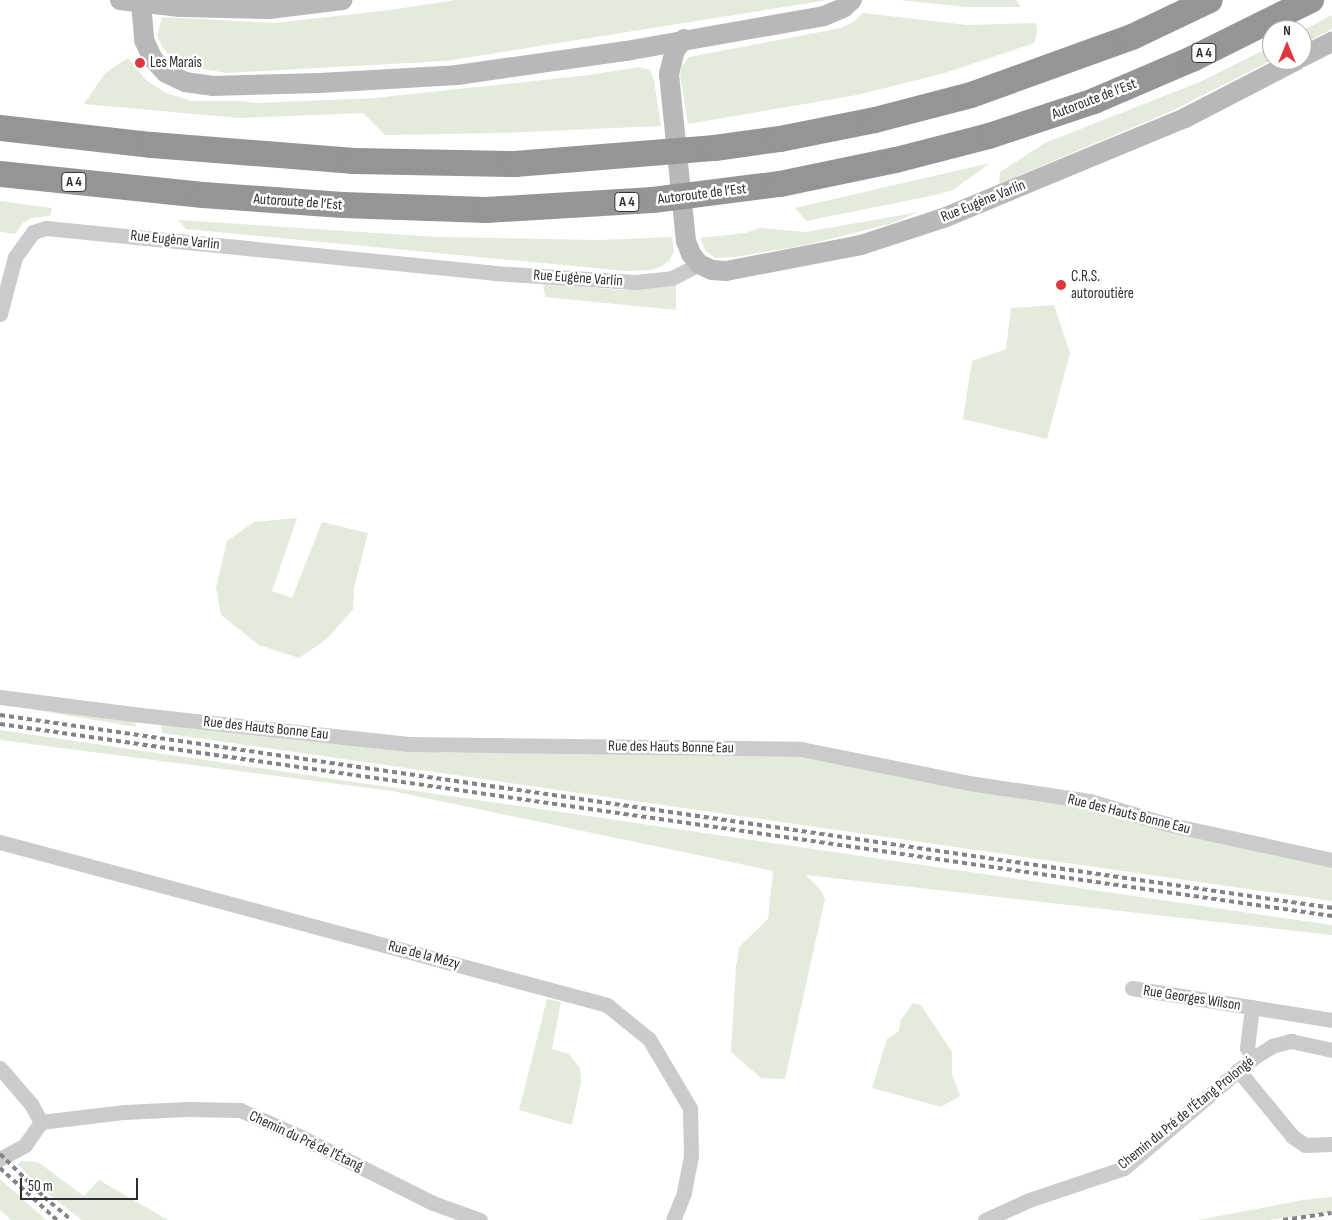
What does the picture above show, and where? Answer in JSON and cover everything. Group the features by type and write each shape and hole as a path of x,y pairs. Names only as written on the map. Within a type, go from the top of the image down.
{"highway":[{"path":"0,128 152,145 354,161 515,164 715,148 780,139 875,120 971,95 1132,37 1210,0"},
{"name":"Autoroute de l’Est","path":"0,174 212,196 343,205 486,210 653,200 780,184 906,158 989,136 1094,101 1192,59 1311,0"}],"main road":[{"path":"120,0 180,7 269,9 342,0"},
{"path":"141,2 144,40 153,59 166,73 185,82 212,86 320,83 457,75 639,49 684,39 824,16 843,8 852,0"},
{"path":"684,39 675,50 669,74 686,241 690,254 699,264"},
{"path":"1312,52 1332,42"},
{"path":"639,49 656,58 669,74"},
{"name":"Rue Eugène Varlin","path":"699,264 712,270 726,271 861,245 946,216 1184,118 1278,70"}],"street":[{"name":"Rue Eugène Varlin","path":"0,314 16,257 33,232 46,228 494,273 635,282 672,278 699,264"},
{"name":"Rue des Hauts Bonne Eau","path":"0,696 141,715 408,744 801,749 970,783 1090,801 1167,824 1332,860"},
{"name":"Rue de la Mézy","path":"0,842 607,1005 649,1039 690,1108 691,1156 684,1192 673,1220"},
{"name":"Rue Georges Wilson","path":"1132,988 1332,1020"},
{"name":"Rue Georges Wilson","path":"1252,1007 1247,1048 1253,1058"},
{"name":"Chemin du Pré de l'Étang Prolongé","path":"985,1220 1029,1200 1124,1168 1238,1070 1272,1046 1291,1041 1332,1050"},
{"path":"0,1068 31,1104 42,1122 25,1145 0,1159"},
{"path":"1238,1070 1293,1137 1305,1145 1332,1144"},
{"name":"Chemin du Pré de l'Étang","path":"42,1122 124,1112 187,1109 240,1110 301,1137 433,1203 480,1220"}],"green space":[{"path":"456,0 828,0 446,61 226,73 187,66 174,61 163,48 157,35 162,17 274,23 390,10"},
{"path":"900,0 1016,0 1021,7 966,7"},
{"path":"863,13 967,25 1036,23 1037,33 1034,43 945,73 857,95 688,124 680,75 682,66 689,57 841,28 853,22"},
{"path":"1332,15 1332,29 1312,40 1312,26"},
{"path":"1262,51 1262,65 1176,109 999,184 1000,172 1045,143 1202,81"},
{"path":"128,58 146,80 166,93 192,101 241,101 256,103 375,98 589,75 639,67 650,70 654,80 661,126 501,133 385,135 363,113 239,118 84,104 105,73"},
{"path":"990,163 953,190 931,196 806,221 795,208"},
{"path":"0,201 52,208 50,216 32,218 23,223 15,234 0,232"},
{"path":"919,212 890,224 806,245 735,257 715,258 706,251 700,238 745,233 760,228 806,232"},
{"path":"178,220 438,237 599,240 672,237 674,251 669,261 660,267 651,270 626,271 186,229"},
{"path":"543,284 623,290 676,286 676,310 545,297"},
{"path":"1054,305 1070,353 1047,439 963,419 972,361 1006,349 1011,308"},
{"path":"297,518 272,591 292,598 322,522 368,533 354,588 353,609 327,639 299,658 259,645 221,615 216,587 227,541 254,522"},
{"path":"0,704 135,717 136,727"},
{"path":"161,720 447,753 795,747 1100,804 1332,863 1332,901 162,733"},
{"path":"0,730 1332,925 1332,935 806,875 822,892 825,899 785,1079 761,1078 731,1052 739,947 768,919 773,871 392,791 0,740"},
{"path":"547,999 561,1002 552,1049 569,1054 580,1068 581,1082 572,1125 519,1110"},
{"path":"913,1003 921,1005 952,1052 952,1074 960,1096 941,1107 872,1088 887,1039 899,1031 900,1021"},
{"path":"22,1161 38,1162 84,1196 99,1180 168,1220 82,1220 48,1194 17,1164"},
{"path":"0,1179 46,1220 11,1220 0,1210"},
{"path":"1332,1197 1332,1212 1269,1220 1198,1220 1303,1200"}],"railway":[{"path":"0,715 1332,908"},
{"path":"0,724 1332,916"},
{"path":"0,1154 44,1197 71,1220"},
{"path":"0,1168 57,1220"},
{"path":"1283,1220 1332,1213"}],"place":[{"name":"Les Marais","path":"140,63"},
{"name":"C.R.S. autoroutière","path":"1061,285"}]}
